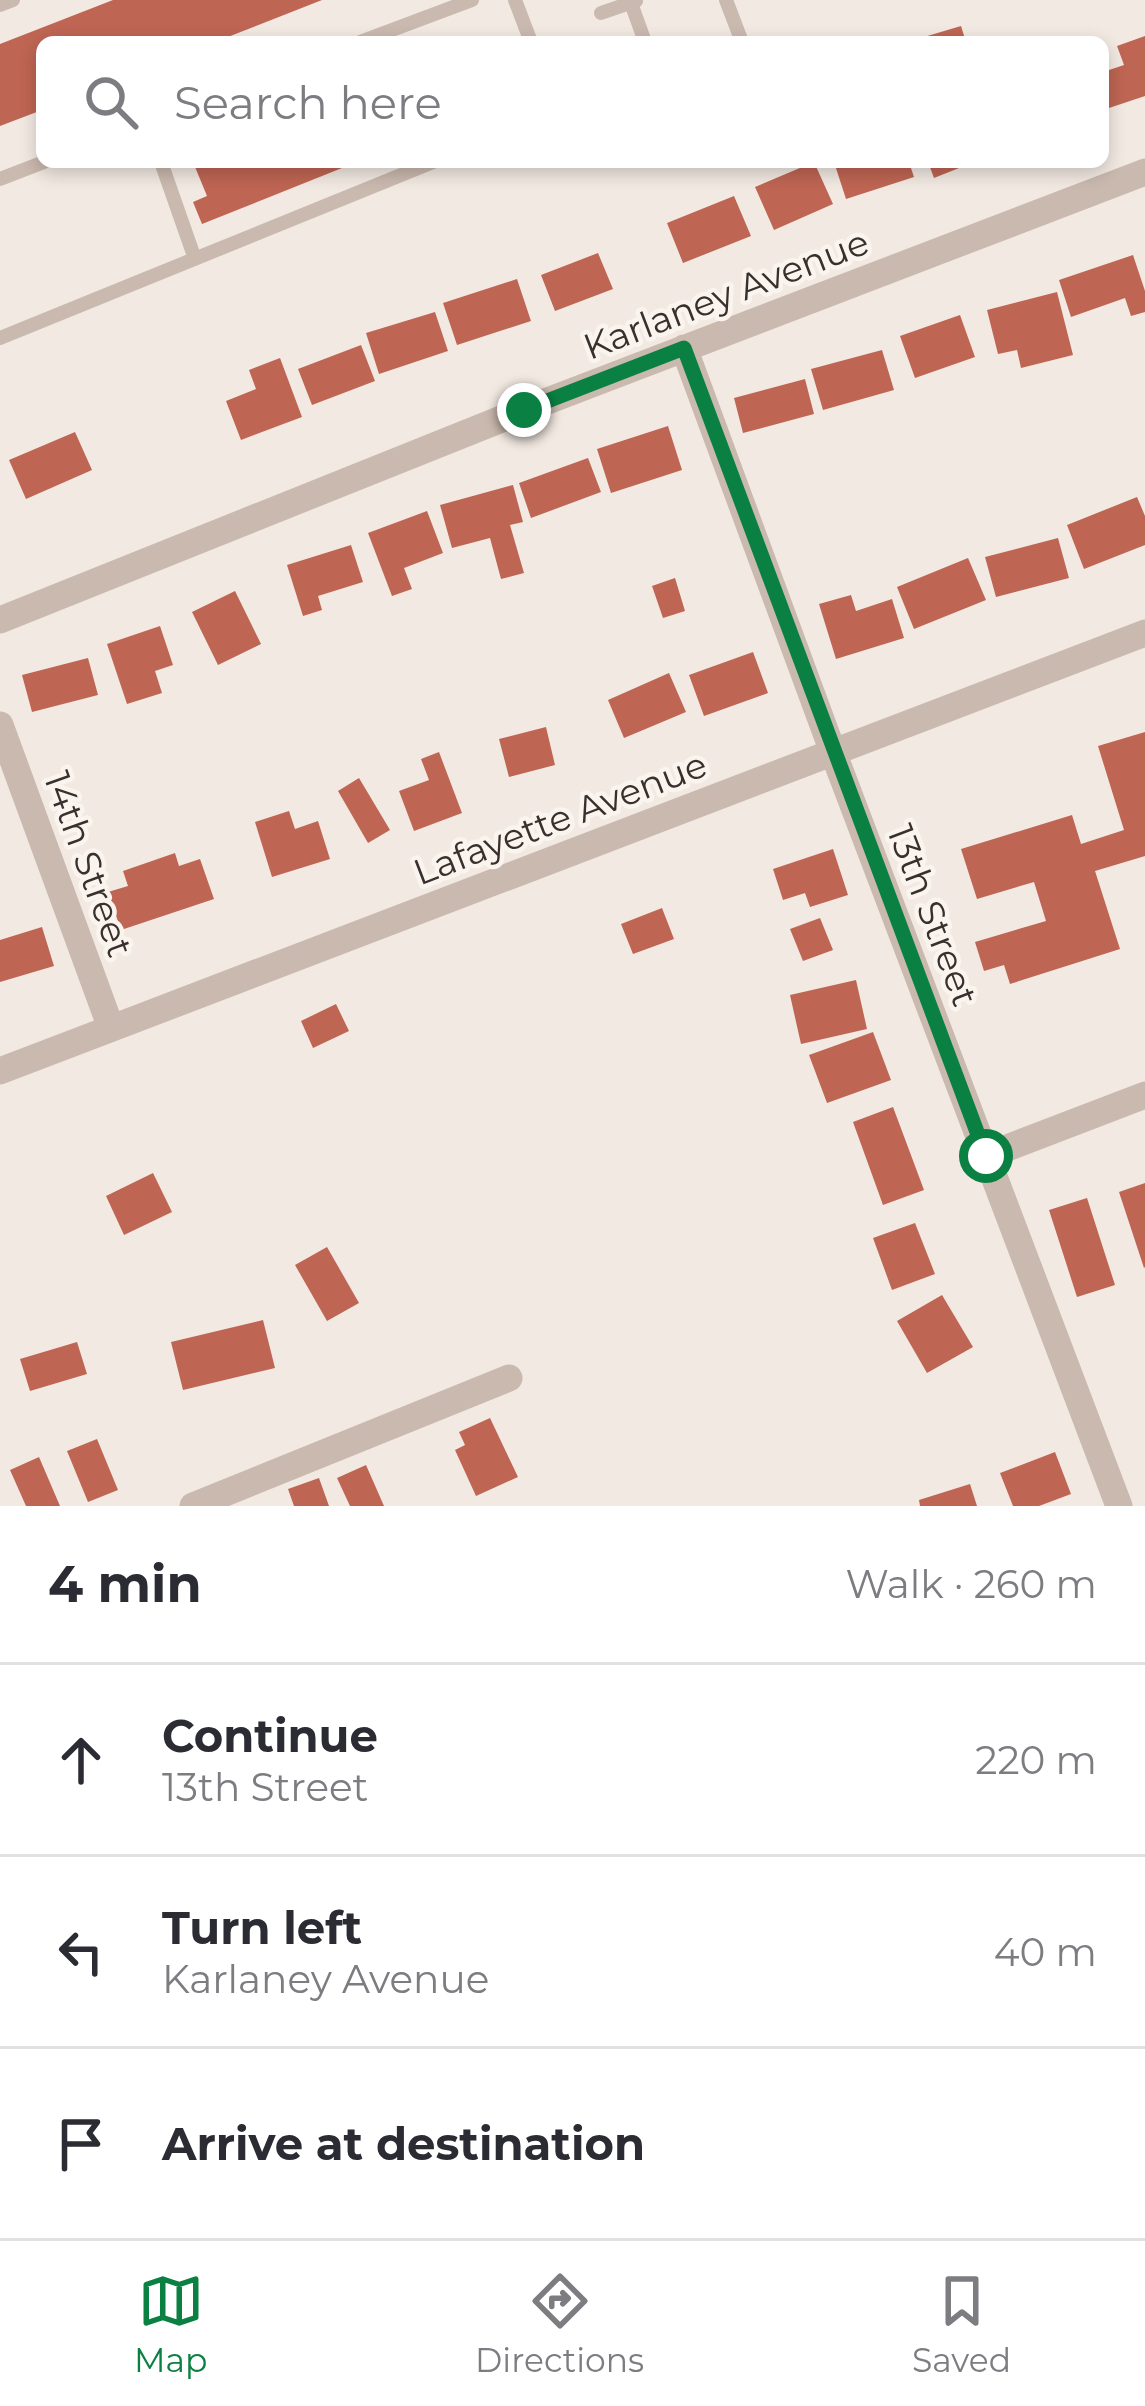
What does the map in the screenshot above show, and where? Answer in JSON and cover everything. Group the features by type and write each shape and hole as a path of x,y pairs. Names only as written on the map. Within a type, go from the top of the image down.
{"street":[{"name":"Karlaney Avenue","path":"0,620 684,348 1145,172"},
{"name":"13th Street","path":"684,348 1119,1506"},
{"name":"Lafayette Avenue","path":"0,1071 1145,633"},
{"name":"14th Street","path":"0,725 111,1028"},
{"path":"986,1156 1145,1095"},
{"path":"193,1506 508,1378"}],"lane":[{"path":"0,5 13,0"},
{"path":"376,36 472,0"},
{"path":"514,0 529,36"},
{"path":"726,0 740,36"},
{"path":"601,13 635,2 644,36"},
{"path":"0,179 36,165"},
{"path":"163,168 195,259"},
{"path":"0,338 418,168"}],"building":[{"path":"113,0 322,0 230,36 36,36 36,112 0,126 0,44"},
{"path":"961,26 964,36 927,36"},
{"path":"1145,36 1145,96 1109,108 1109,70 1124,65 1117,46"},
{"path":"195,168 342,168 202,224 193,202 207,196"},
{"path":"800,168 817,168 833,204 774,230 755,187"},
{"path":"836,168 911,168 914,177 846,199"},
{"path":"930,168 959,168 934,178"},
{"path":"734,196 751,236 683,263 667,223"},
{"path":"598,253 613,289 555,311 541,275"},
{"path":"1133,255 1145,291 1145,312 1131,316 1125,298 1071,317 1059,280"},
{"path":"517,279 531,321 457,345 443,303"},
{"path":"1057,292 1073,355 1021,368 1017,350 998,354 987,310"},
{"path":"435,312 448,351 379,374 366,333"},
{"path":"960,315 975,357 915,378 900,336"},
{"path":"361,345 375,381 312,405 298,369"},
{"path":"882,350 894,390 823,410 811,369"},
{"path":"280,358 302,417 241,440 226,401 256,389 249,370"},
{"path":"805,379 814,414 743,433 734,398"},
{"path":"668,426 682,470 611,493 597,449"},
{"path":"75,432 92,470 26,499 9,460"},
{"path":"588,458 601,492 531,518 519,483"},
{"path":"513,485 523,522 510,525 524,573 501,579 490,538 452,548 440,505"},
{"path":"1137,497 1145,516 1145,545 1084,569 1067,525"},
{"path":"427,511 443,553 404,568 412,589 392,596 368,533"},
{"path":"1058,538 1069,578 996,597 985,557"},
{"path":"351,545 363,582 318,596 322,610 303,616 287,565"},
{"path":"968,558 986,600 914,629 897,587"},
{"path":"675,578 685,611 663,618 652,586"},
{"path":"235,591 261,644 218,665 192,612"},
{"path":"851,595 856,611 892,599 904,638 836,659 819,604"},
{"path":"160,626 173,665 155,671 162,693 127,704 107,644"},
{"path":"753,652 768,693 704,716 689,675"},
{"path":"88,658 98,695 32,712 22,675"},
{"path":"669,673 686,712 624,738 608,700"},
{"path":"546,727 555,765 509,777 499,739"},
{"path":"1145,732 1145,856 1095,871 1120,949 1010,984 1004,965 984,971 975,942 1046,921 1034,882 977,899 961,849 1072,815 1081,844 1124,830 1098,746"},
{"path":"439,752 462,813 414,831 399,791 429,780 421,759"},
{"path":"359,778 390,830 368,843 338,791"},
{"path":"289,811 295,829 318,821 330,859 272,877 255,822"},
{"path":"833,849 848,895 810,907 805,893 783,900 773,869"},
{"path":"175,853 179,866 200,859 214,899 121,930 108,892 128,886 123,871"},
{"path":"662,908 674,939 633,954 621,924"},
{"path":"820,918 833,950 803,961 790,929"},
{"path":"42,927 54,966 0,982 0,940"},
{"path":"856,980 867,1029 801,1044 790,995"},
{"path":"336,1004 349,1031 313,1048 301,1021"},
{"path":"873,1032 891,1080 827,1103 809,1055"},
{"path":"893,1107 924,1190 883,1205 853,1122"},
{"path":"153,1173 172,1212 124,1235 106,1196"},
{"path":"1145,1183 1145,1267 1144,1268 1119,1192"},
{"path":"1087,1198 1115,1285 1077,1297 1049,1210"},
{"path":"915,1223 935,1274 892,1290 873,1238"},
{"path":"327,1247 359,1303 327,1321 295,1265"},
{"path":"942,1295 973,1347 927,1373 897,1321"},
{"path":"263,1320 275,1368 183,1390 171,1342"},
{"path":"77,1342 87,1374 30,1391 20,1359"},
{"path":"490,1418 518,1477 476,1496 455,1450 465,1445 459,1432"},
{"path":"97,1439 118,1490 88,1502 67,1451"},
{"path":"1055,1452 1071,1494 1039,1506 1013,1506 1000,1473"},
{"path":"39,1457 60,1506 26,1506 10,1470"},
{"path":"366,1465 384,1506 350,1506 337,1478"},
{"path":"319,1478 329,1506 294,1506 288,1489"},
{"path":"970,1484 977,1506 920,1506 919,1500"}],"route":[{"path":"524,410 684,348 986,1156"}]}
